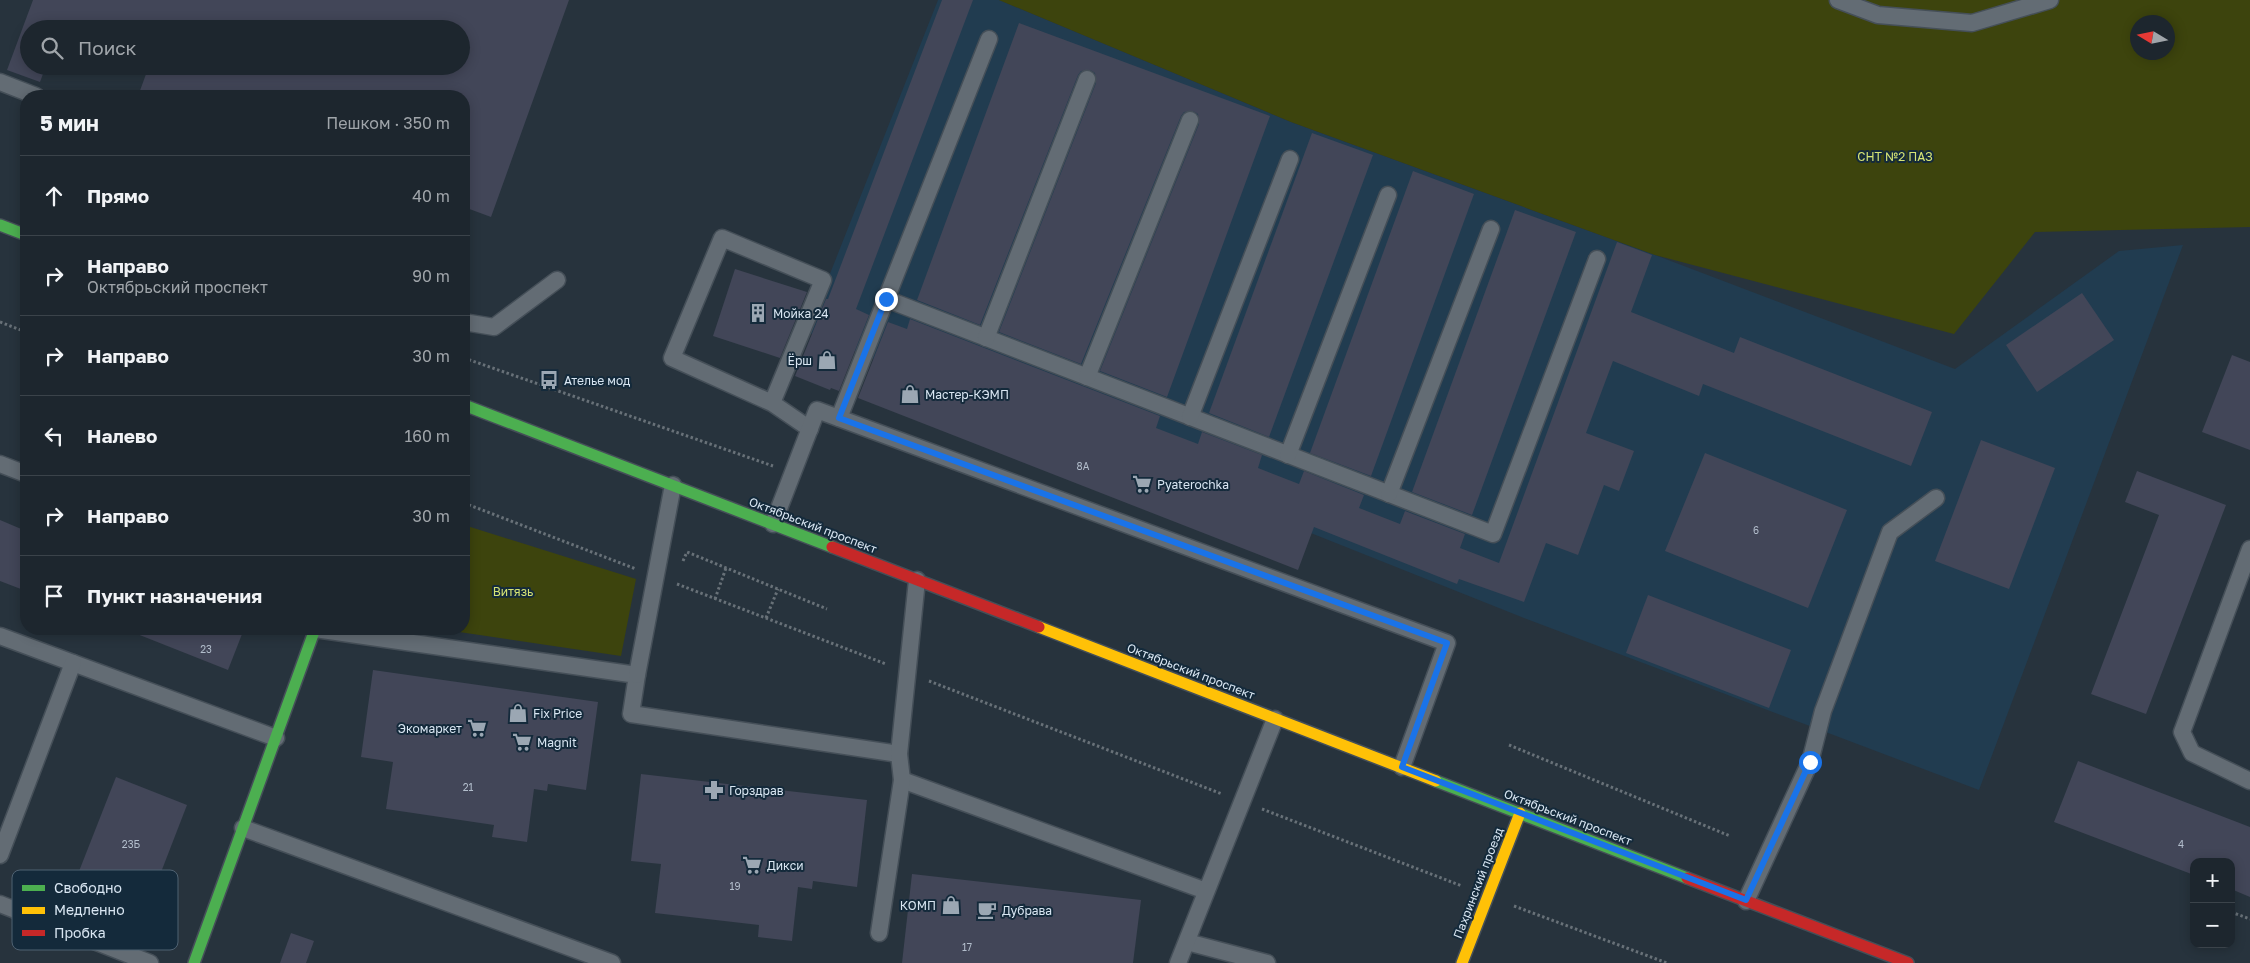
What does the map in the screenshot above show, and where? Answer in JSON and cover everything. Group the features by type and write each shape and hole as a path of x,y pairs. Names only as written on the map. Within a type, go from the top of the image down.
{"main road":[{"path":"0,225 20,233"},
{"name":"Октябрьский проспект","path":"470,407 1908,963"},
{"path":"194,963 313,635"},
{"name":"Пахринский проезд","path":"1462,963 1520,813"}],"lane":[{"path":"1838,0 1878,15 1972,23 2050,0"},
{"path":"839,418 988,39"},
{"path":"986,338 1087,79"},
{"path":"0,82 21,90"},
{"path":"1086,377 1190,120"},
{"path":"1190,417 1290,159"},
{"path":"1288,455 1388,195"},
{"path":"1389,494 1491,229"},
{"path":"772,403 823,280 722,238 672,358 772,403 810,429"},
{"path":"886,299 1493,534 1597,259"},
{"path":"470,323 494,327 557,280"},
{"path":"773,524 817,410 1447,643 1402,767"},
{"path":"0,464 20,472"},
{"path":"673,486 631,714 899,754"},
{"path":"1746,900 1810,762 1823,711 1890,532 1936,498"},
{"path":"2250,549 2182,732 2192,753 2250,780"},
{"path":"879,933 902,780 899,754 917,580"},
{"path":"358,635 637,674"},
{"path":"0,636 276,738"},
{"path":"0,855 73,663"},
{"path":"1178,963 1275,719"},
{"path":"902,780 1206,891"},
{"path":"243,828 612,963"},
{"path":"0,904 12,909"},
{"path":"1187,942 1267,963"},
{"path":"117,950 150,963"}],"path":[{"path":"0,322 20,330"},
{"path":"470,360 793,473"},
{"path":"470,505 656,576"},
{"path":"681,568 687,552 827,609"},
{"path":"715,599 726,568"},
{"path":"678,575 675,583 715,599 1666,963"},
{"path":"766,618 778,589"},
{"path":"1509,745 1730,836"},
{"path":"2235,913 2250,919"}],"shaded area":[{"path":"938,0 999,0 1291,122 1655,255 1955,369 2119,251 2183,245 1979,790 1524,618 807,332"}],"green space":[{"name":"СНТ №2 ПАЗ","path":"999,0 2250,0 2250,227 2035,232 1954,334 1655,255 1291,122"},
{"name":"Витязь","path":"470,527 636,579 621,656 470,634"}],"building":[{"path":"33,0 569,0 491,217 470,209 470,90 140,90 146,75 470,75 470,20 26,20"},
{"path":"942,0 973,0 856,309 869,315 839,391 831,388 830,390 795,376 826,299 828,299"},
{"path":"1019,23 1270,116 1167,397 1100,371 1199,124 1198,114 1193,111 1184,112 1181,116 1081,364 999,332 1096,83 1095,73 1090,70 1081,71 1078,75 980,325 917,300"},
{"path":"20,35 20,75 7,70"},
{"path":"21,75 43,75 40,82"},
{"path":"1312,133 1373,155 1269,437 1209,413"},
{"path":"1413,171 1474,194 1371,476 1310,453"},
{"path":"1515,210 1576,232 1472,515 1412,492"},
{"path":"1617,242 1652,255 1631,312 1734,353 1740,337 1932,412 1911,466 1703,384 1699,396 1613,361 1586,433 1634,451 1619,491 1604,485 1578,555 1546,543 1524,602 1459,579 1457,584 1314,527 1298,570 858,398 888,322 907,329 910,319 1160,416 1156,428 1198,444 1202,432 1262,455 1258,468 1299,484 1304,471 1364,495 1359,508 1400,524 1405,511 1465,534 1460,548 1499,563"},
{"name":"Мойка 24","path":"735,269 807,292 780,358 713,336"},
{"path":"2082,293 2114,340 2037,392 2006,345"},
{"path":"2232,355 2250,362 2250,450 2202,432"},
{"path":"1981,440 2055,468 2009,589 1935,561"},
{"path":"1705,453 1847,510 1808,608 1665,551"},
{"path":"2137,471 2226,505 2146,714 2091,694 2159,515 2125,502"},
{"path":"0,520 20,528 20,589 0,581"},
{"path":"1648,595 1791,650 1769,708 1626,653"},
{"path":"140,635 242,635 228,670"},
{"path":"373,670 598,702 586,790 548,784 547,791 534,789 527,842 492,837 494,825 386,809 393,762 361,757"},
{"path":"2078,761 2250,827 2250,897 2235,891 2235,858 2190,858 2190,873 2054,822"},
{"path":"641,774 867,800 857,887 813,881 812,889 798,887 792,941 758,937 759,925 655,913 661,864 631,861"},
{"path":"116,777 187,805 162,870 79,870"},
{"path":"912,874 1141,900 1133,963 902,963"},
{"path":"291,933 314,941 306,963 280,963"}],"traffic: fast":[{"path":"0,225 20,233"},
{"path":"470,407 832,547"},
{"path":"194,963 313,635"},
{"path":"1436,781 1687,878"}],"traffic: slow":[{"path":"1039,627 1436,781"},
{"path":"1462,963 1520,813"}],"traffic: jam":[{"path":"832,547 1039,627"},
{"path":"1687,878 1908,963"}],"place":[{"name":"Мойка 24","path":"758,313"},
{"name":"Ёрш","path":"827,360"},
{"name":"Ателье мод","path":"549,380"},
{"name":"Мастер-КЭМП","path":"910,394"},
{"name":"Pyaterochka","path":"1142,484"},
{"name":"Fix Price","path":"518,713"},
{"name":"Экомаркет","path":"477,728"},
{"name":"Magnit","path":"522,742"},
{"name":"Горздрав","path":"714,790"},
{"name":"Дикси","path":"752,865"},
{"name":"КОМП","path":"951,905"},
{"name":"Дубрава","path":"987,910"}],"route":[{"path":"886,299 839,418 1447,643 1402,767 1746,900 1810,762"}]}
